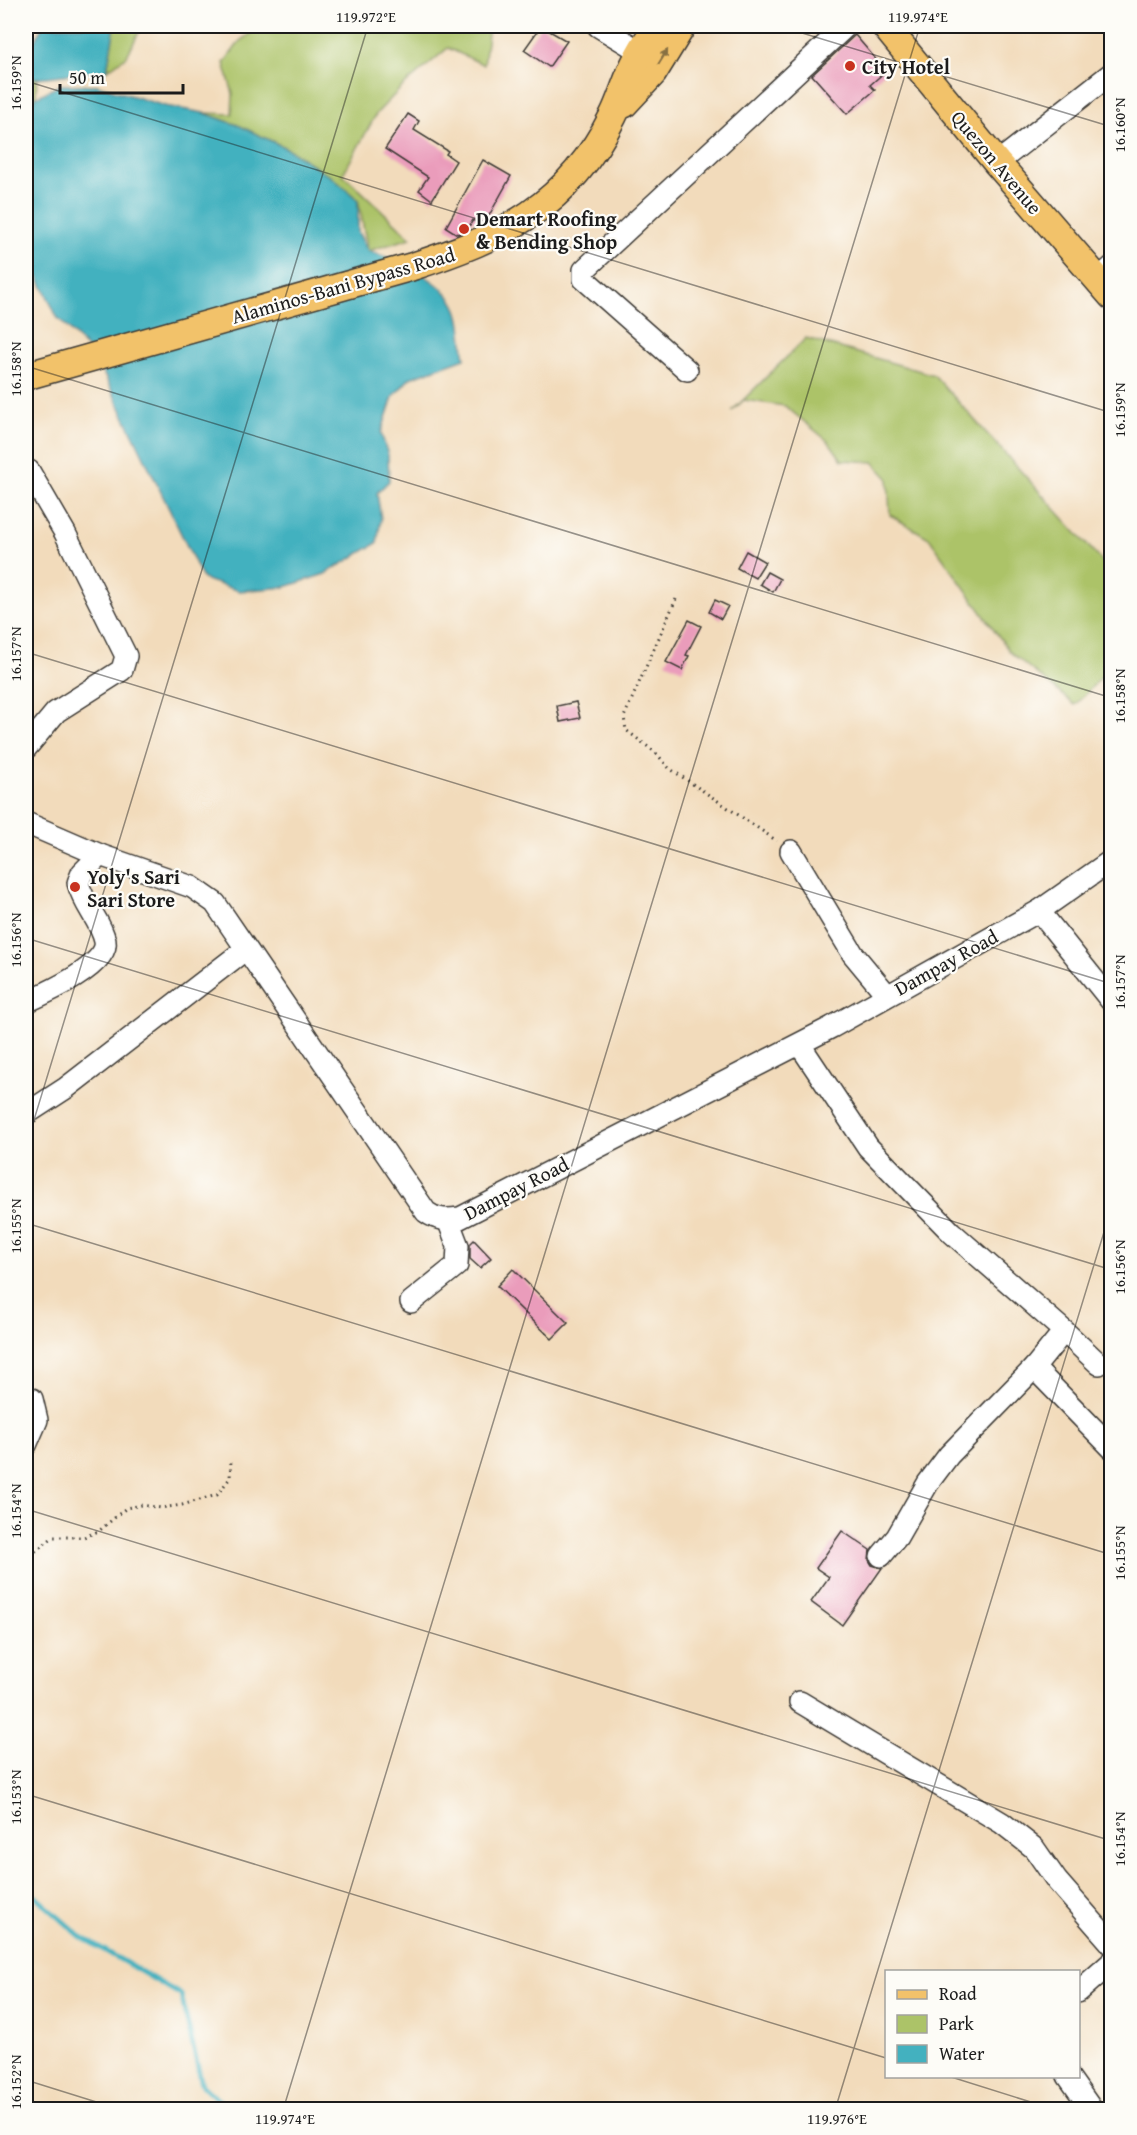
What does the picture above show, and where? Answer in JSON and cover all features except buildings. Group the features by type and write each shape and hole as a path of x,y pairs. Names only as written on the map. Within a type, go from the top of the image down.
{"main road":[{"name":"Alaminos-Bani Bypass Road","path":"613,116 641,52 657,26"},
{"name":"Alaminos-Bani Bypass Road","path":"26,376 411,267 483,241 513,226 553,196 572,177 613,116 653,73 682,26"},
{"name":"Quezon Avenue","path":"885,26 997,163 1107,281"}],"street":[{"path":"598,26 641,52"},
{"path":"687,370 584,279 584,270 846,26"},
{"path":"997,163 1112,73"},
{"path":"26,748 56,712 122,670 126,657 65,533 29,471"},
{"name":"Dampay Road","path":"26,823 100,855 204,893 215,903 426,1212 436,1219 448,1220 460,1218 800,1045 887,994 1039,911 1112,860"},
{"path":"791,850 853,954 887,994"},
{"path":"26,1002 66,982 98,961 105,953 106,942 101,928 84,903 78,883 82,873 100,855"},
{"path":"1039,911 1112,1002"},
{"path":"26,1114 66,1088 246,949"},
{"path":"800,1045 868,1147 951,1232 1099,1364"},
{"path":"411,1302 457,1265 458,1246 448,1220"},
{"path":"881,1556 897,1537 928,1483 949,1455 1034,1368 1064,1331"},
{"path":"1034,1368 1112,1448"},
{"path":"26,1445 37,1420 32,1399"},
{"path":"800,1702 1002,1823 1034,1848 1057,1881 1112,1944"},
{"path":"1080,1990 1112,1962"},
{"path":"1069,2078 1092,2109"}],"path":[{"path":"676,599 624,717 626,730 656,753 669,768 791,850"},
{"path":"26,1559 53,1537 84,1537 99,1531 126,1508 142,1505 161,1508 182,1505 217,1495 230,1478 231,1460"}],"green space":[{"path":"115,26 146,26 140,30 127,56 107,70"},
{"path":"260,26 489,26 484,65 448,48 402,87 377,113 343,174 411,238 368,251 358,200 333,178 288,149 240,126 204,113 232,114 233,94 224,63 240,41"},
{"path":"26,76 37,78 36,97 26,113"},
{"path":"806,338 934,375 1111,571 1111,667 1075,705 1010,652 929,538 890,515 888,478 873,462 842,460 829,442 785,406 744,400 732,411"}],"water":[{"path":"43,26 115,26 107,70 37,78 26,76 26,55"},
{"path":"60,85 97,85 165,106 204,113 240,126 288,149 333,178 358,200 358,232 368,251 392,259 418,272 450,297 460,319 465,358 410,378 393,397 381,433 388,455 389,481 377,493 381,519 377,543 325,574 285,587 239,591 203,579 95,356 57,317 26,251 26,113 36,97"}],"waterway":[{"path":"26,1888 80,1936 181,1995 202,2085 229,2110"}],"place":[{"name":"City Hotel","path":"850,66"},
{"name":"Demart Roofing & Bending Shop","path":"464,229"},
{"name":"Yoly's Sari Sari Store","path":"75,887"}]}
